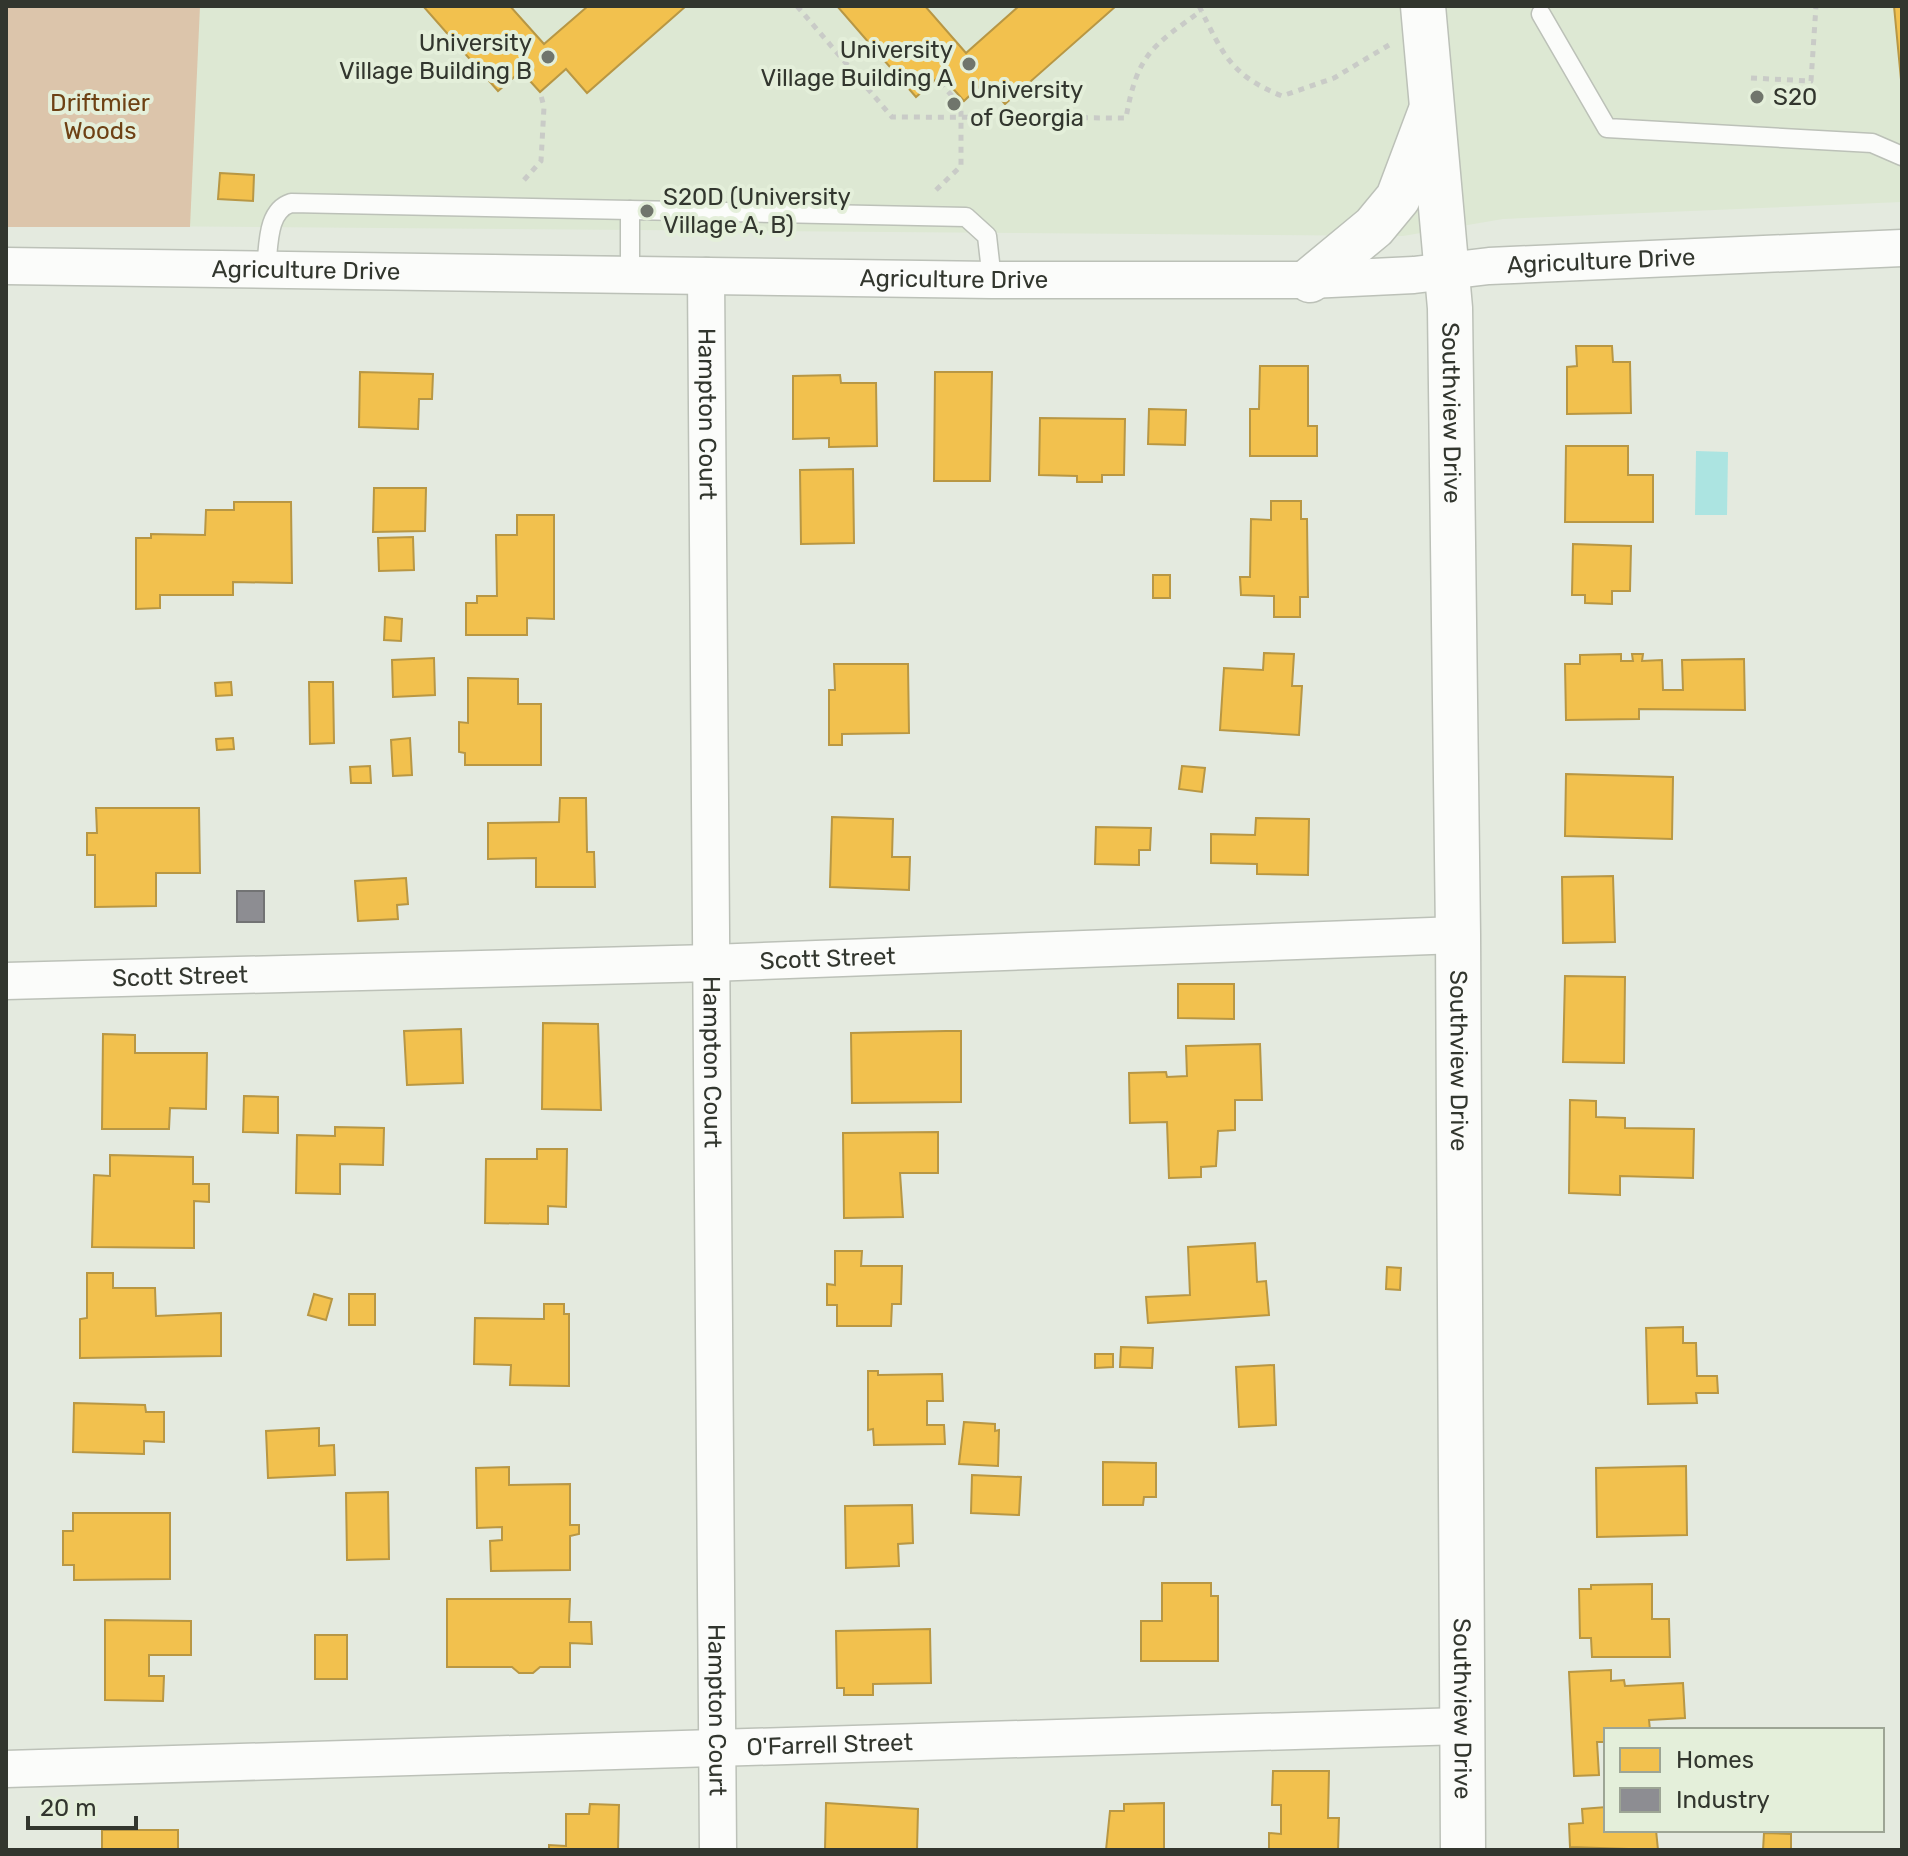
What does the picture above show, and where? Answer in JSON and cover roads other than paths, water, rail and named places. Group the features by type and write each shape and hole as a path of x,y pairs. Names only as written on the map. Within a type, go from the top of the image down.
{"street":[{"name":"Southview Drive","path":"1424,13 1448,270 1458,935 1463,1850"},
{"path":"1310,280 1374,227 1398,198 1433,104"},
{"name":"Agriculture Drive","path":"6,266 992,280 1310,280 1448,270 1902,248"},
{"name":"Hampton Court","path":"706,276 718,1850"},
{"name":"Scott Street","path":"6,981 711,963 1458,935"},
{"name":"O'Farrell Street","path":"6,1769 717,1745 1462,1726"}],"lane":[{"path":"1541,14 1607,128 1872,143 1902,156"},
{"path":"266,268 273,222 280,209 291,203 966,217 975,222 990,244 992,280"},
{"path":"630,210 630,274"}],"water":[{"path":"1696,451 1728,452 1727,515 1695,515"}],"place":[{"name":"University Village Building B","path":"548,57"},
{"name":"University Village Building A","path":"969,64"},
{"name":"S20","path":"1757,97"},
{"name":"University of Georgia","path":"954,104"},
{"name":"S20D (University Village A, B)","path":"647,211"}],"park label":[{"name":"Driftmier Woods","path":"100,117"}]}
